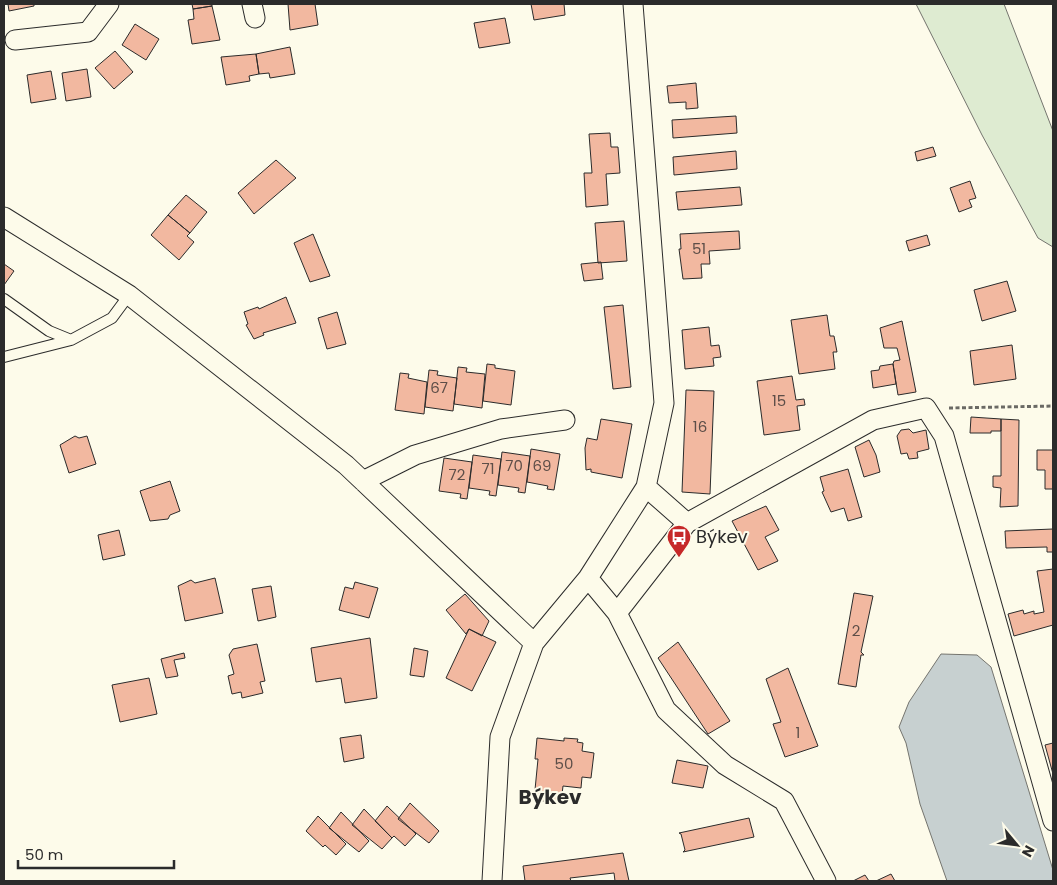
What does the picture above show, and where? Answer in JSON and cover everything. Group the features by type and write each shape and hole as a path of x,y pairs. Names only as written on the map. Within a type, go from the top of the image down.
{"street":[{"path":"15,40 88,32 109,4"},
{"path":"492,881 500,738 534,643 588,578 646,486 664,403 633,4"},
{"path":"4,217 129,295 346,465 534,643"},
{"path":"617,613 687,523 873,420 926,408 944,436 1053,821"},
{"path":"363,481 415,455 463,440 501,429 566,420"},
{"path":"646,486 687,523"},
{"path":"588,578 617,613 666,710 724,765 784,801 826,881"}],"lane":[{"path":"4,357 71,340 112,318 129,295"},
{"path":"4,299 49,331 71,340"}],"path":[{"path":"926,408 1053,406"}],"green space":[{"path":"916,4 1004,4 1053,131 1053,247 1038,238 982,135"}],"shaded area":[{"path":"941,654 977,655 991,667 1053,870 1053,881 947,881 920,804 906,743 899,727 909,702"}],"building":[{"path":"8,4 34,4 34,6 9,11"},
{"path":"192,4 212,4 212,6 193,9"},
{"path":"288,4 315,4 318,25 290,30"},
{"path":"531,4 564,4 565,15 534,20"},
{"path":"212,6 220,40 192,44 188,20 194,19 193,9"},
{"path":"505,18 510,43 479,48 474,23"},
{"path":"135,24 159,39 146,60 122,45"},
{"path":"290,47 295,74 270,78 269,73 259,74 256,54"},
{"path":"115,51 133,72 114,89 95,68"},
{"path":"256,54 259,74 249,76 250,81 226,85 221,57"},
{"path":"87,69 91,97 66,101 62,73"},
{"path":"51,71 56,99 31,103 27,75"},
{"path":"696,83 698,108 686,109 686,102 669,103 667,86"},
{"path":"736,116 737,133 673,138 672,120"},
{"path":"610,133 611,147 618,147 620,173 606,174 608,205 586,207 584,173 592,173 589,134"},
{"path":"933,147 936,156 917,161 915,152"},
{"path":"736,151 737,169 674,175 673,157"},
{"path":"276,160 296,178 254,214 238,193"},
{"path":"970,181 976,198 969,200 972,207 959,212 950,188"},
{"path":"740,187 742,205 678,210 676,192"},
{"path":"186,195 207,212 190,233 168,215"},
{"path":"168,215 190,233 187,236 194,242 179,260 151,235"},
{"path":"624,221 627,261 598,263 595,223"},
{"path":"739,231 740,249 709,251 710,264 701,264 702,278 683,279 679,249 681,249 680,234"},
{"path":"313,234 330,276 310,282 294,243"},
{"path":"927,235 930,245 909,251 906,241"},
{"path":"601,262 603,279 584,281 581,264"},
{"path":"4,264 14,271 4,285"},
{"path":"1007,281 1016,311 982,321 974,290"},
{"path":"286,297 296,323 263,333 264,335 254,339 246,325 248,324 244,312 258,307 259,309"},
{"path":"623,305 631,387 613,389 604,307"},
{"path":"337,312 346,344 327,349 318,318"},
{"path":"827,315 830,336 834,336 837,352 833,352 835,369 799,374 791,320"},
{"path":"902,321 916,392 898,395 893,364 894,361 900,360 897,348 884,348 880,328"},
{"path":"709,327 711,346 719,345 721,357 713,358 714,366 685,369 682,330"},
{"path":"1012,345 1016,379 974,385 970,351"},
{"path":"487,364 495,365 495,368 515,371 511,405 483,401"},
{"path":"893,364 896,384 873,388 871,371 879,370 880,366"},
{"path":"458,367 467,368 466,372 485,374 482,408 454,404"},
{"path":"429,370 438,371 437,375 457,378 453,411 425,407"},
{"path":"400,373 409,374 408,378 427,382 424,414 395,410"},
{"path":"792,376 796,400 804,399 805,405 797,406 800,430 764,435 757,381"},
{"path":"686,390 714,391 710,494 682,492"},
{"path":"971,417 1001,419 1001,431 970,433"},
{"path":"601,419 632,424 622,478 591,472 591,469 586,470 585,448 587,438 597,440"},
{"path":"1001,419 1019,420 1018,506 1000,507 1001,488 993,487 993,476 1001,476"},
{"path":"909,429 913,433 926,430 929,449 917,452 918,458 909,459 907,453 901,454 897,436 901,430"},
{"path":"75,436 79,438 87,436 96,464 69,473 60,445"},
{"path":"869,440 876,455 880,472 864,477 855,447"},
{"path":"531,449 560,454 554,490 547,489 548,486 527,482"},
{"path":"1037,450 1053,450 1053,489 1045,489 1045,470 1037,470"},
{"path":"502,452 530,456 525,493 518,492 519,488 498,485"},
{"path":"473,455 501,459 496,496 489,495 490,491 469,488"},
{"path":"444,458 472,462 467,499 460,498 461,494 439,491"},
{"path":"848,469 862,517 848,521 844,508 831,512 822,492 824,491 820,477"},
{"path":"170,481 180,511 170,515 168,519 150,521 140,491"},
{"path":"766,506 779,530 765,537 778,561 758,570 732,521"},
{"path":"1053,529 1053,552 1047,552 1047,547 1006,548 1005,531"},
{"path":"119,530 125,555 103,560 98,535"},
{"path":"1053,569 1053,625 1014,636 1008,614 1023,610 1024,614 1034,611 1034,614 1044,612 1037,571"},
{"path":"215,578 223,613 185,621 178,586 191,580 195,583"},
{"path":"355,582 378,588 369,618 339,610 345,587 353,589"},
{"path":"271,586 276,617 258,621 252,589"},
{"path":"854,593 873,596 861,652 864,655 861,655 856,687 838,684"},
{"path":"465,594 489,621 482,636 469,629 466,634 446,610"},
{"path":"469,629 496,642 472,691 446,678"},
{"path":"370,638 377,698 345,703 341,678 316,682 311,648"},
{"path":"678,642 730,721 708,734 658,658"},
{"path":"257,644 265,681 260,682 263,693 242,698 241,692 232,694 228,676 234,674 229,655 233,649"},
{"path":"414,648 428,651 424,677 410,675"},
{"path":"184,653 185,658 174,660 178,676 166,678 161,659"},
{"path":"788,668 818,746 785,757 773,724 781,722 766,679"},
{"path":"149,678 157,714 120,722 112,685"},
{"path":"361,735 364,758 344,762 340,738"},
{"path":"537,738 564,741 564,738 578,739 577,742 583,743 582,751 594,753 591,778 582,777 581,788 563,786 561,803 534,800 538,759 535,759"},
{"path":"1053,743 1053,774 1045,745"},
{"path":"677,760 708,766 703,788 672,783"},
{"path":"410,803 439,831 429,843 398,819"},
{"path":"387,806 416,834 405,846 394,836 392,838 375,821"},
{"path":"364,809 392,838 382,849 352,825"},
{"path":"341,812 369,841 359,852 329,828"},
{"path":"318,816 346,844 336,855 325,845 323,847 306,831"},
{"path":"749,818 754,837 683,852 685,850 681,834 679,833"},
{"path":"623,853 629,881 615,881 614,873 570,878 571,881 525,881 523,866"},
{"path":"891,874 895,881 876,881"},
{"path":"865,875 869,881 853,881"}],"place":[{"name":"Býkev","path":"679,558"}],"district":[{"name":"Býkev","path":"550,797"}]}
